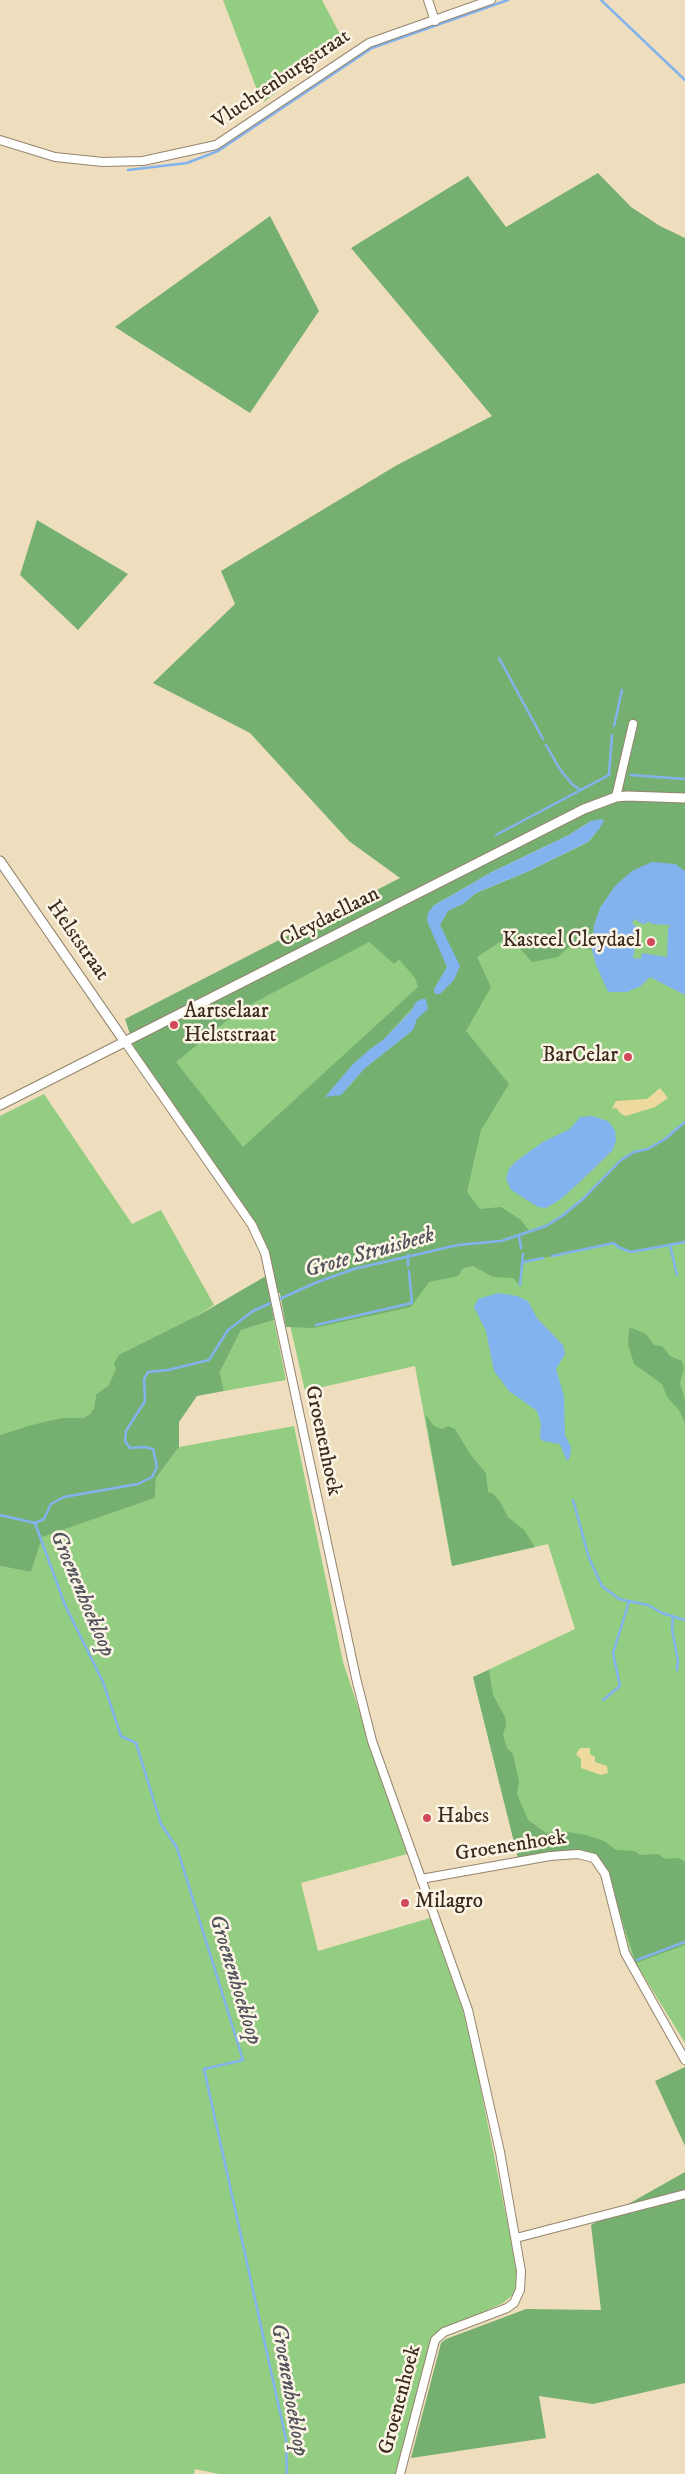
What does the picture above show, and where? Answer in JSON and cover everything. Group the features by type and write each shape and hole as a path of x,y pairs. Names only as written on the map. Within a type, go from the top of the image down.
{"street":[{"path":"428,0 435,21"},
{"name":"Vluchtenburgstraat","path":"0,140 55,157 104,162 143,162 216,146 369,43 491,0"},
{"path":"616,797 632,724"},
{"name":"Cleydaellaan","path":"0,1105 584,809 616,797 643,795 685,798"},
{"name":"Helststraat","path":"0,861 124,1042"},
{"name":"Groenenhoek","path":"124,1042 258,1234 266,1253 356,1678 372,1741 468,2010 500,2152 522,2281 517,2297 508,2308 444,2332 436,2340 400,2474"},
{"name":"Groenenhoek","path":"421,1879 550,1856 578,1854 594,1858 605,1874 625,1953 685,2060"},
{"path":"516,2238 685,2194"}],"green space":[{"path":"223,0 322,0 343,40 264,102 257,90"},
{"path":"598,173 631,207 660,226 685,238 685,871 675,864 632,871 615,886 600,908 594,925 592,950 569,947 558,957 532,962 509,936 477,957 491,987 466,1031 509,1084 481,1130 467,1192 480,1209 501,1207 521,1220 530,1232 562,1216 595,1188 621,1160 634,1152 648,1149 665,1139 685,1122 685,1242 631,1252 613,1243 524,1262 520,1285 513,1278 493,1277 473,1266 463,1268 458,1276 429,1282 411,1307 314,1328 286,1327 280,1293 278,1293 269,1253 261,1233 138,1059 125,1019 400,878 349,841 250,733 153,683 235,604 221,571 397,465 492,416 351,248 468,176 506,227","holes":["591,821 595,834 588,842 529,871 476,893 463,904 448,911 440,925 444,933 454,980 434,989 447,967 433,906 492,872 569,835","369,942 394,964 399,959 415,978 418,987 243,1147 176,1062 240,1010","413,1007 413,1030 364,1069 348,1088 329,1092 369,1050 383,1040"]},
{"path":"270,216 319,311 250,413 115,327"},
{"path":"37,520 128,574 78,630 20,575"},
{"path":"685,815 685,2043 632,1957 606,1870 597,1856 578,1850 518,1858 473,1677 575,1629 548,1544 452,1566 415,1366 305,1391 269,1233 142,1057 380,931"},
{"path":"44,1094 132,1224 161,1210 214,1305 116,1369 108,1386 96,1394 94,1408 90,1414 83,1418 62,1418 0,1435 0,1116"},
{"path":"266,1276 274,1320 241,1330 220,1372 224,1391 197,1396 179,1422 179,1447 156,1478 155,1498 42,1537 31,1572 0,1566 0,1435 62,1418 83,1418 90,1414 94,1408 96,1394 108,1386 116,1369 114,1363 119,1355 199,1315"},
{"path":"274,1320 286,1380 224,1391 220,1372 241,1330"},
{"path":"632,1328 646,1334 654,1345 662,1346 670,1356 682,1361 684,1369 680,1383 685,1401 685,1423 679,1410 667,1397 662,1384 634,1364 628,1344 629,1329"},
{"path":"425,1414 434,1426 442,1429 448,1426 455,1429 470,1454 486,1473 488,1492 492,1493 499,1500 508,1517 524,1530 535,1547 452,1566"},
{"path":"294,1426 343,1662 407,1854 301,1883 318,1951 430,1918 468,2025 517,2271 515,2293 503,2303 434,2334 396,2474 219,2474 195,2469 194,2474 0,2474 0,1566 31,1572 41,1537 155,1498 156,1478 179,1447"},
{"path":"489,1670 493,1695 505,1717 506,1725 503,1735 507,1748 513,1754 519,1781 517,1794 528,1820 546,1833 562,1831 586,1835 604,1841 616,1850 635,1851 640,1855 658,1854 665,1859 679,1858 685,1862 685,1945 636,1963 606,1870 597,1855 578,1850 518,1858 473,1677"},
{"path":"685,2067 685,2146 655,2081"},
{"path":"685,2172 685,2383 593,2404 539,2396 546,2438 411,2458 441,2343 446,2339 526,2309 601,2310 591,2225"}],"sand":[{"path":"660,1088 668,1098 655,1107 626,1116 621,1114 616,1108 612,1109 616,1101 647,1099"},
{"path":"580,1748 590,1748 590,1754 595,1757 595,1762 607,1766 608,1773 601,1775 581,1768 581,1759 576,1754"}],"water":[{"path":"602,819 604,821 600,828 588,842 529,871 476,893 463,904 448,911 440,925 460,966 454,980 440,994 435,994 434,989 447,967 427,921 428,913 433,906 492,872 569,835 591,821"},
{"path":"652,862 675,864 685,871 685,995 650,977 641,986 627,992 608,992 596,965 592,950 594,925 600,908 615,886 632,871","holes":["635,919 640,923 646,924 651,922 651,924 670,925 668,929 667,957 642,953 641,959 633,958 637,935 634,933 636,927 632,923"]},
{"path":"426,999 428,1009 417,1019 413,1030 364,1069 341,1095 325,1097 353,1064 383,1040 411,1011 416,1002"},
{"path":"592,1116 608,1121 615,1130 616,1141 612,1151 561,1199 546,1208 538,1207 511,1190 506,1179 509,1169 515,1162 543,1142 570,1129 580,1117"},
{"path":"498,1293 517,1296 528,1301 537,1318 563,1345 565,1354 556,1369 564,1396 565,1435 571,1447 570,1457 567,1461 560,1444 543,1441 540,1438 541,1424 537,1411 509,1391 494,1371 486,1331 474,1307 478,1299"}],"waterway":[{"path":"128,170 187,163 218,151 372,48 508,0"},
{"path":"601,0 685,80"},
{"path":"499,658 543,739"},
{"path":"614,726 622,690"},
{"path":"496,835 609,775 612,735"},
{"path":"546,745 561,771 573,785 581,790"},
{"path":"631,775 685,779"},
{"name":"Grote Struisbeek","path":"0,1515 35,1523 44,1519 51,1504 64,1497 138,1484 152,1477 157,1467 153,1449 144,1447 130,1448 125,1441 126,1431 145,1401 144,1379 148,1372 168,1370 209,1360 228,1330 253,1311 315,1283 354,1269 458,1245 501,1241 546,1226 583,1199 621,1160 634,1152 648,1149 665,1139 685,1122"},
{"path":"519,1236 521,1248"},
{"path":"552,1256 614,1243 618,1247 631,1252 685,1242"},
{"path":"670,1245 677,1275"},
{"path":"520,1285 523,1254"},
{"name":"Grote Struisbeek","path":"408,1255 408,1266"},
{"path":"524,1262 543,1258"},
{"path":"316,1325 412,1303 409,1271"},
{"path":"573,1500 589,1558 602,1586 619,1599 648,1605 662,1613 685,1620"},
{"name":"Groenenhoekloop","path":"35,1523 65,1605 103,1682 121,1736 136,1743 161,1824 177,1848 243,2060 204,2069 286,2439 287,2474"},
{"path":"603,1700 620,1686 613,1653 629,1602"},
{"path":"673,1617 672,1629 678,1661 677,1670"},
{"path":"637,1960 685,1942"}],"place":[{"name":"Kasteel Cleydael","path":"651,942"},
{"name":"Aartselaar Helststraat","path":"174,1025"},
{"name":"BarCelar","path":"628,1057"},
{"name":"Habes","path":"427,1818"},
{"name":"Milagro","path":"405,1903"}]}
